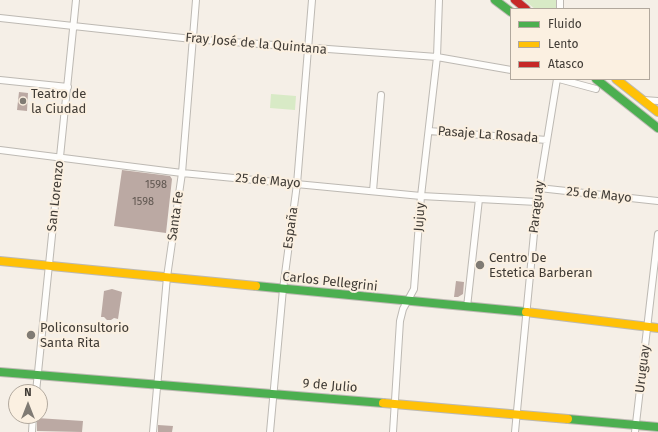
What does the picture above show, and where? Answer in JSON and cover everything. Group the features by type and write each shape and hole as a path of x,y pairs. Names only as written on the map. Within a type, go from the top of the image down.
{"street":[{"name":"San Lorenzo","path":"37,384 76,0"},
{"name":"Santa Fe","path":"153,432 167,277 182,173 196,0"},
{"name":"España","path":"270,432 283,289 297,184 312,0"},
{"name":"Jujuy","path":"393,432 400,321 407,301 414,289 421,196 437,57 439,0"},
{"path":"496,0 510,11"},
{"path":"515,0 525,8"},
{"name":"Fray José de la Quintana","path":"0,18 192,39 437,57 510,70"},
{"path":"0,80 68,87"},
{"name":"Paraguay","path":"515,432 536,202 558,80"},
{"path":"562,80 596,89"},
{"path":"597,80 658,128"},
{"path":"617,80 658,112"},
{"path":"373,191 381,95"},
{"path":"642,100 658,101"},
{"name":"Pasaje La Rosada","path":"429,131 547,140"},
{"name":"25 de Mayo","path":"0,150 182,173 421,196 536,202"},
{"name":"25 de Mayo","path":"539,188 658,201"},
{"path":"467,307 479,199"},
{"name":"Uruguay","path":"636,428 658,234"},
{"name":"Carlos Pellegrini","path":"0,261 526,312 658,328"},
{"name":"9 de Julio","path":"0,372 273,393 517,415 636,428 658,427"}],"green space":[{"path":"524,0 556,0 556,8 534,8"},
{"path":"271,94 296,96 295,110 270,108"}],"building":[{"name":"Teatro de la Ciudad","path":"19,92 28,93 27,111 17,110"},
{"path":"122,170 170,176 172,179 166,233 114,226"},
{"path":"456,281 464,282 463,294 458,297 454,297"},
{"path":"112,289 122,292 118,319 114,318 107,320 104,317 101,317 104,291"},
{"path":"48,419 83,421 82,432 37,431 37,424 48,424"},
{"path":"158,425 173,426 172,432 158,432"}],"traffic: fast":[{"path":"495,0 510,11"},
{"path":"597,80 658,128"},
{"path":"256,286 526,312"},
{"path":"0,372 383,403"},
{"path":"568,419 658,427"}],"traffic: slow":[{"path":"617,80 658,112"},
{"path":"0,261 256,286"},
{"path":"526,312 658,328"},
{"path":"383,403 568,419"}],"traffic: jam":[{"path":"515,0 525,8"}],"place":[{"name":"Teatro de la Ciudad","path":"23,101"},
{"name":"Centro De Estetica Barberan","path":"480,265"},
{"name":"Policonsultorio Santa Rita","path":"31,335"}]}
